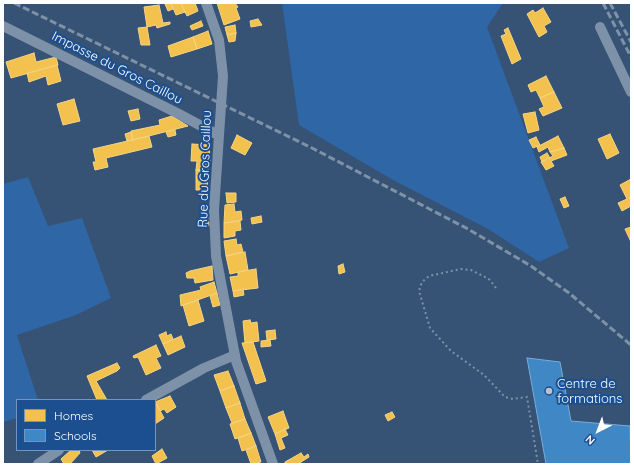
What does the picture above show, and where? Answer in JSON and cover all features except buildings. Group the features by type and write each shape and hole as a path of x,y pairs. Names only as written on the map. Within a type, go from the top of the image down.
{"street":[{"name":"Rue du Gros Caillou","path":"206,3 219,40 222,55 223,76 214,210 216,256 235,358 273,464"},
{"name":"Impasse du Gros Caillou","path":"3,26 218,135"},
{"path":"600,27 631,92"},
{"path":"148,399 204,368 235,358"},
{"path":"38,464 58,451"}],"path":[{"path":"496,288 490,280 485,277 471,270 461,269 429,276 422,282 419,291 430,328 451,351 484,375 505,397 513,400 527,397 538,464"}],"shaded area":[{"path":"282,3 503,3 487,27 569,248 539,262 488,229 393,180 299,125"},
{"path":"28,177 48,226 82,218 111,298 76,315 17,335 38,399 16,399 16,418 3,422 3,184"}],"railway":[{"path":"14,3 312,148 468,229 531,266 569,293 631,345"},
{"path":"603,3 631,57"},
{"path":"610,3 631,42"}],"place":[{"name":"Centre de formations","path":"549,391"}]}
